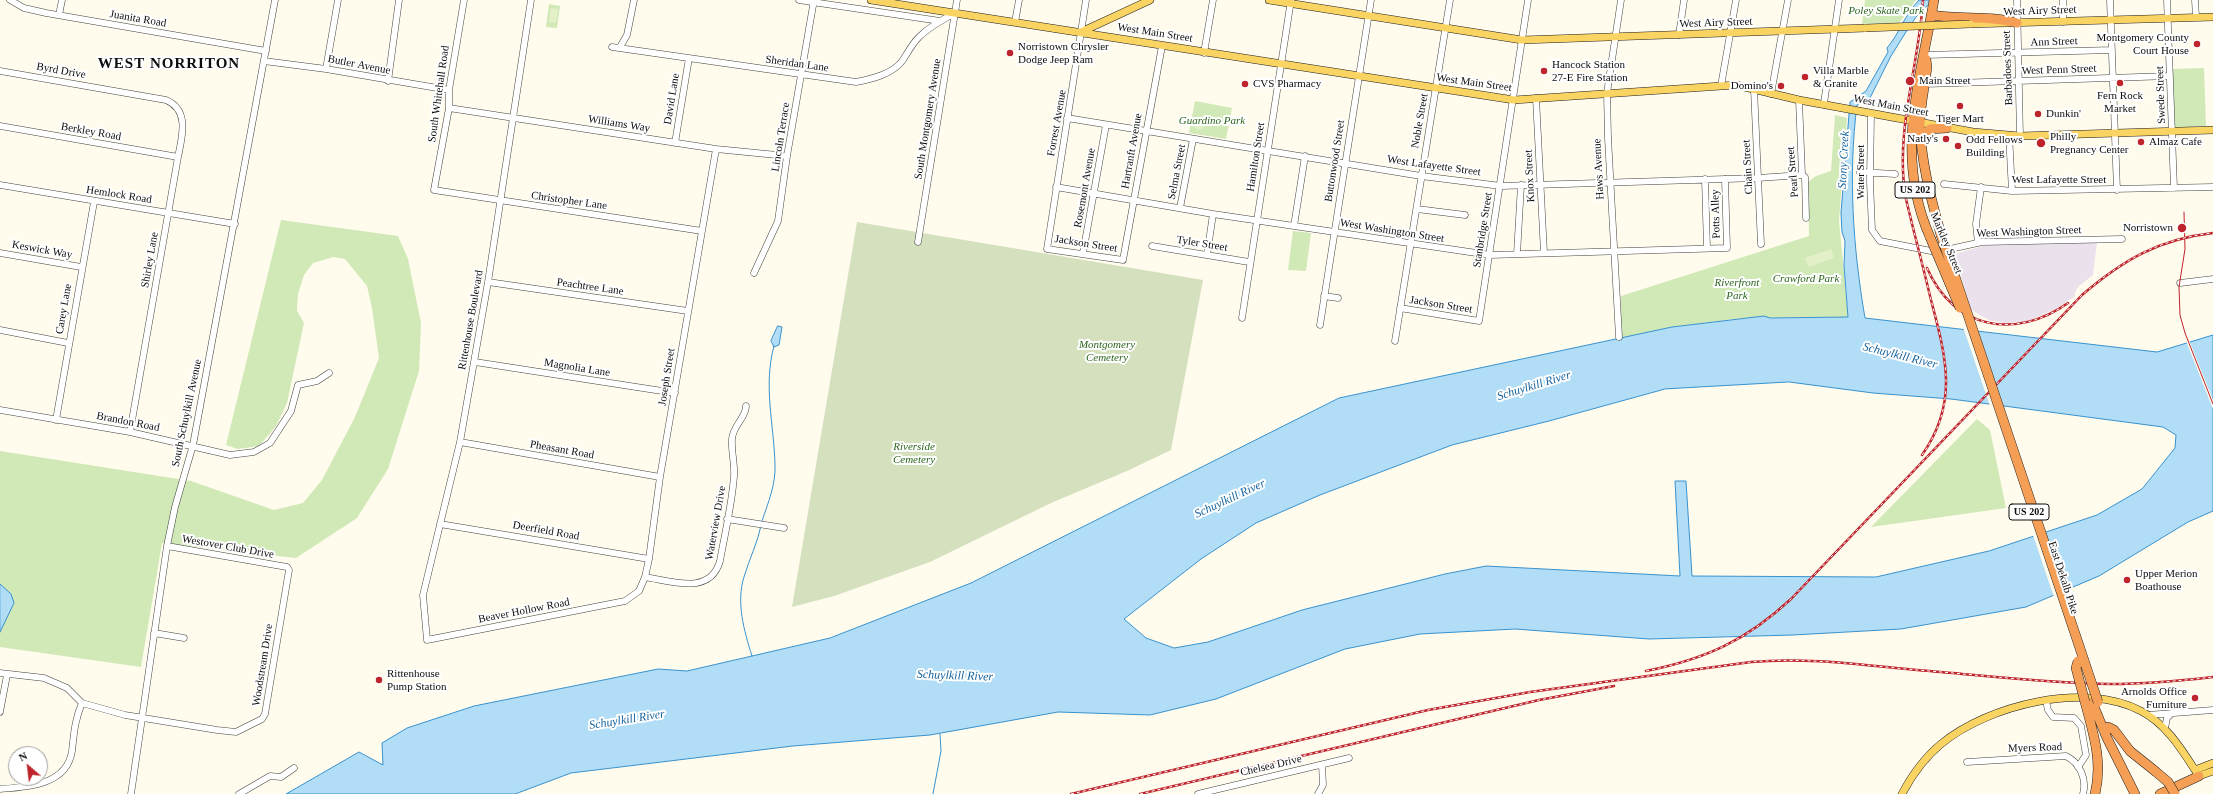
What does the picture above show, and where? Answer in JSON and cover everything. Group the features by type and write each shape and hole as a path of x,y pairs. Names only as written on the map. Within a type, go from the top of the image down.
{"highway":[{"name":"Markley Street","path":"1934,2 1925,55 1918,84 1912,171 1919,208 1930,238 1953,289 1983,364"},
{"path":"1932,15 1957,19 2003,19 2017,23"},
{"name":"Markley Street","path":"1925,55 1927,67 1925,84 1916,122 1921,138 1924,172 1941,235 1983,364"},
{"path":"1921,138 1930,129 1947,128"},
{"name":"East Dekalb Pike","path":"1983,364 2078,660 2076,668 2107,738 2134,789 2141,794"},
{"name":"East Dekalb Pike","path":"1983,364 2092,702 2108,727 2134,789"},
{"path":"2092,702 2098,758 2096,794"},
{"path":"2108,727 2114,730 2130,751 2168,782 2175,794"},
{"path":"2160,794 2197,773"}],"main road":[{"name":"West Main Street","path":"871,0 1358,77 1514,100 1736,86 1799,100 1824,103 1869,114 1947,128 2009,135 2020,136 2213,130"},
{"path":"1081,32 1150,0"},
{"name":"West Airy Street","path":"1269,0 1291,2 1368,16 1522,40 1679,36 1970,24 2213,17"},
{"path":"1902,794 1926,758 1957,732 2000,712 2046,701 2083,697 2107,699 2128,705 2148,715 2165,728 2197,773"},
{"path":"2197,773 2213,763"},
{"path":"2197,773 2213,771"}],"street":[{"name":"Juanita Road","path":"10,0 24,8 59,16 266,51"},
{"path":"59,16 62,0"},
{"name":"South Schuylkill Avenue","path":"131,794 166,546 175,507 193,445 235,224 275,0"},
{"path":"326,69 338,0"},
{"path":"388,81 399,0"},
{"name":"South Whitehall Road","path":"434,190 449,108 449,90 464,0"},
{"name":"Rittenhouse Boulevard","path":"427,640 423,595 460,442 475,362 514,118 531,0"},
{"path":"620,47 627,36 634,0"},
{"path":"800,0 940,22"},
{"name":"South Montgomery Avenue","path":"918,242 957,0"},
{"path":"1015,22 1019,0"},
{"name":"Forrest Avenue","path":"1047,248 1086,0"},
{"path":"1204,53 1213,0"},
{"name":"Buttonwood Street","path":"1320,325 1371,0"},
{"name":"Noble Street","path":"1395,341 1450,0"},
{"name":"Stanbridge Street","path":"1479,321 1501,186 1528,0"},
{"name":"Haws Avenue","path":"1619,337 1613,251 1607,94 1621,0"},
{"path":"1679,36 1684,0"},
{"path":"1721,86 1736,0"},
{"path":"1771,94 1788,0"},
{"path":"1824,103 1839,0"},
{"name":"Barbadoes Street","path":"2017,0 2020,136"},
{"path":"2063,0 2063,22"},
{"path":"2110,0 2117,190"},
{"name":"Swede Street","path":"2167,0 2174,188"},
{"path":"2196,0 2196,17"},
{"name":"Lincoln Terrace","path":"754,273 778,221 787,156 814,1"},
{"name":"Hamilton Street","path":"1242,318 1249,262 1291,2"},
{"name":"Sheridan Lane","path":"612,47 856,82 877,77 895,67 918,38 955,13"},
{"path":"627,36 632,49"},
{"name":"Hartranft Avenue","path":"1123,260 1145,131 1162,46"},
{"name":"Ann Street","path":"1925,55 2112,50"},
{"name":"David Lane","path":"675,143 689,58"},
{"name":"Butler Avenue","path":"264,61 326,69 388,81 449,90"},
{"name":"Byrd Drive","path":"0,71 166,100"},
{"name":"West Penn Street","path":"1925,84 2170,76"},
{"name":"Chain Street","path":"1754,89 1761,244"},
{"name":"Knox Street","path":"1536,98 1544,253"},
{"name":"Shirley Lane","path":"130,432 183,129 182,117 176,106 166,100"},
{"name":"Pearl Street","path":"1799,100 1802,175 1806,177 1806,218"},
{"name":"Williams Way","path":"449,108 716,149 787,156"},
{"name":"Water Street","path":"1869,114 1872,230"},
{"name":"West Lafayette Street","path":"1067,118 1193,140 1346,162 1421,176 1501,186 1758,178 1802,175"},
{"name":"Rosemont Avenue","path":"1084,253 1106,125"},
{"name":"Berkley Road","path":"0,126 178,157"},
{"path":"2009,135 2012,191"},
{"name":"Selma Street","path":"1180,208 1193,140"},
{"name":"Joseph Street","path":"625,601 639,590 645,577 649,559 660,477 716,149"},
{"path":"1294,226 1305,156"},
{"path":"1860,172 1895,174"},
{"path":"1705,179 1707,248"},
{"name":"Potts Alley","path":"1725,179 1727,248"},
{"name":"West Lafayette Street","path":"1944,184 2012,191 2213,187"},
{"name":"Hemlock Road","path":"0,185 94,202 235,224"},
{"path":"1517,254 1521,185"},
{"name":"West Washington Street","path":"1056,187 1133,199 1213,214 1490,255 1727,248"},
{"path":"1978,243 1976,224 1981,187"},
{"name":"Christopher Lane","path":"434,190 702,230"},
{"name":"Carey Lane","path":"56,420 81,267 94,202"},
{"path":"1417,209 1465,215"},
{"path":"1207,255 1213,214"},
{"name":"West Washington Street","path":"1872,230 1876,238 1886,244 1931,251 1941,251 1978,243 2122,239"},
{"name":"Tyler Street","path":"1152,246 1249,262"},
{"name":"Jackson Street","path":"1047,248 1123,260"},
{"name":"Keswick Way","path":"0,253 81,267"},
{"path":"2180,282 2213,279"},
{"name":"Peachtree Lane","path":"488,282 688,311"},
{"path":"1324,296 1338,298"},
{"name":"Jackson Street","path":"1400,308 1479,321"},
{"path":"0,330 68,344"},
{"name":"Magnolia Lane","path":"475,362 675,393"},
{"name":"Brandon Road","path":"0,410 130,432 193,445 230,455 258,450 270,443 290,412 298,384 318,381 329,373"},
{"name":"Waterview Drive","path":"645,577 692,585 705,581 713,575 719,566 734,474 732,438 736,424 746,411 746,406"},
{"name":"Pheasant Road","path":"460,442 660,477"},
{"path":"727,519 784,528"},
{"name":"Deerfield Road","path":"440,524 649,559"},
{"name":"Westover Club Drive","path":"166,546 287,567"},
{"name":"Woodstream Drive","path":"82,703 125,715 141,716 236,732 262,719 265,714 289,570 287,567"},
{"name":"Beaver Hollow Road","path":"427,640 625,601"},
{"path":"154,633 184,638"},
{"path":"0,673 44,678 67,688 82,703 77,714 68,765 60,776 44,783 0,789"},
{"path":"0,712 7,675"},
{"path":"2046,701 2048,710 2052,717 2074,718 2080,724 2086,755 2078,767 2084,778 2083,794"},
{"path":"2148,715 2213,710"},
{"path":"2165,728 2167,718 2172,713"},
{"name":"Myers Road","path":"1967,762 2060,756 2070,758 2078,767"},
{"name":"Chelsea Drive","path":"1198,794 1209,793 1349,758"},
{"path":"1318,794 1323,785 1322,765"},
{"path":"239,794 270,776 280,777 294,768"}],"shaded area":[{"path":"2097,242 2093,275 2079,286 2075,292 2075,296 2056,309 2025,322 2004,323 1989,320 1971,310 1955,255 1958,253 1986,245"}],"green space":[{"name":"Poley Skate Park","path":"1865,0 1916,0 1899,23 1862,24"},
{"path":"549,4 560,6 557,28 546,27"},
{"path":"551,8 558,9 556,23 549,22"},
{"path":"2204,68 2206,126 2176,128 2174,124 2172,69"},
{"name":"Guardino Park","path":"1195,101 1232,108 1226,139 1189,133"},
{"path":"1835,115 1847,118 1839,220 1848,317 1742,318 1672,327 1621,338 1621,296 1809,236 1808,182 1816,176 1831,171"},
{"path":"1199,118 1203,120 1205,124 1203,128 1199,130 1195,128 1193,124 1195,120"},
{"path":"281,220 398,236 408,259 421,323 419,371 388,469 357,518 296,558 162,543 141,667 0,647 0,451 191,481 274,510 303,503 322,480 355,417 379,358 372,308 367,286 345,259 333,257 313,263 304,275 298,294 297,311 304,323 287,403 276,426 259,446 238,449 226,445"},
{"name":"Riverside Cemetery","path":"857,222 1203,280 1171,450 1127,471 1051,503 930,562 834,596 792,607"},
{"path":"1293,231 1311,233 1306,271 1288,270"},
{"path":"1831,249 1834,258 1808,267 1805,258"},
{"path":"1977,419 1990,430 2006,508 1871,527"}],"water":[{"name":"Schuylkill River","path":"1919,0 1933,0 1916,17 1906,32 1891,56 1870,98 1857,105 1854,131 1852,185 1853,212 1857,265 1865,318 2157,352 2213,335 2213,511 2188,522 2099,576 2026,607 1901,629 1793,635 1649,639 1515,629 1420,634 1345,649 1216,699 1150,715 1058,712 930,735 793,746 571,773 515,794 286,794 359,752 383,765 382,743 407,728 474,706 658,669 687,671 830,638 971,583 1339,398 1672,327 1764,316 1770,318 1848,317 1844,266 1845,241 1842,232 1841,213 1850,102 1866,91 1888,52 1887,48","holes":["1789,382 1873,393 1951,399 2163,427 2176,435 2175,448 2142,489 2097,515 1989,551 1876,577 1692,576 1686,481 1675,481 1680,576 1486,566 1445,574 1302,610 1208,642 1174,648 1146,638 1124,619 1201,559 1256,523 1320,495 1452,445 1549,421 1665,389"]},
{"path":"778,326 782,327 779,345 774,347 771,341"},
{"path":"0,584 11,594 14,603 0,632"}],"pier":[{"path":"1963,327 1977,328 2004,408 1990,406"},
{"path":"2189,340 2213,400 2213,409 2186,341"},
{"path":"2045,531 2066,592 2054,597 2033,535"}],"waterway":[{"path":"762,521 771,493 775,472 769,390 769,376 774,346"},
{"path":"752,656 744,627 741,596 744,577 761,526"},
{"path":"933,794 941,751 940,734"}],"tram line":[{"path":"2184,212 2185,249 2179,287 2180,315 2185,333 2213,404"}],"railway":[{"path":"1922,455 1934,436 1941,417 1945,398 1946,379 1941,341 1906,199 1903,174 1905,124 1921,25 1923,0"},
{"path":"1646,671 1707,654 1742,637 1775,613 1791,599 2082,295 2112,271 2143,253 2176,240 2213,233"},
{"path":"1927,268 1939,289 1953,305 1970,316 1988,323 2008,325 2028,322 2048,315 2068,303"},
{"path":"1071,794 1428,710 1530,692 1751,662 1792,660 1834,662 2062,682 2110,684 2149,683 2213,677"},
{"path":"1140,794 1539,700 1614,686"}],"place":[{"name":"Montgomery County Court House","path":"2197,44"},
{"name":"Norristown Chrysler Dodge Jeep Ram","path":"1010,53"},
{"name":"Hancock Station 27-E Fire Station","path":"1544,71"},
{"name":"Villa Marble & Granite","path":"1805,77"},
{"name":"Main Street","path":"1910,81"},
{"name":"Fern Rock Market","path":"2120,83"},
{"name":"CVS Pharmacy","path":"1245,84"},
{"name":"Domino's","path":"1781,86"},
{"name":"Tiger Mart","path":"1960,106"},
{"name":"Dunkin'","path":"2038,114"},
{"name":"Natly's","path":"1946,139"},
{"name":"Almaz Cafe","path":"2141,142"},
{"name":"Philly Pregnancy Center","path":"2041,143"},
{"name":"Odd Fellows Building","path":"1958,146"},
{"name":"Norristown","path":"2182,228"},
{"name":"Upper Merion Boathouse","path":"2127,580"},
{"name":"Rittenhouse Pump Station","path":"379,680"},
{"name":"Arnolds Office Furniture","path":"2195,698"}],"district":[{"name":"WEST NORRITON","path":"169,64"}],"water label":[{"name":"Stony Creek","path":"1844,160"}],"park label":[{"name":"Crawford Park","path":"1806,279"},
{"name":"Riverfront Park","path":"1737,289"},
{"name":"Montgomery Cemetery","path":"1107,351"}]}
